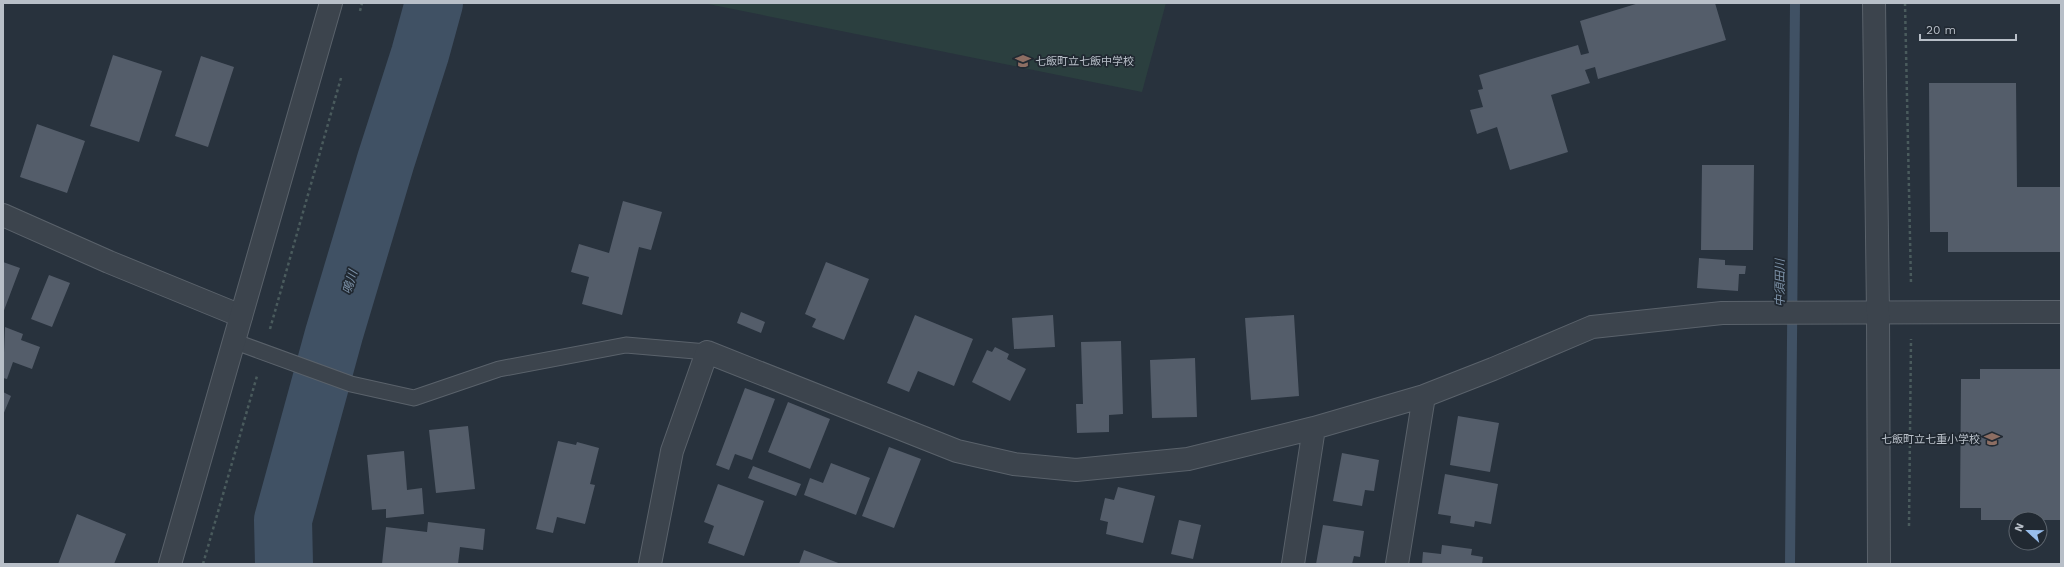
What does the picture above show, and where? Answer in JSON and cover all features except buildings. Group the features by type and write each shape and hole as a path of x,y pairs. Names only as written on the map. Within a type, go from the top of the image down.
{"street":[{"path":"170,564 331,3"},
{"path":"1874,3 1878,313 1879,564"},
{"path":"3,215 109,262 241,316"},
{"path":"650,564 672,451 707,352 957,450 1014,464 1076,470 1188,459 1314,428 1424,396 1592,328 1722,313 2061,312"},
{"path":"1397,564 1424,396"},
{"path":"1292,564 1314,428"}],"lane":[{"path":"233,341 351,384 414,398 499,369 626,345 707,352"}],"path":[{"path":"358,18 362,3"},
{"path":"203,564 343,71"}],"green space":[{"path":"703,3 1166,3 1142,92"}],"waterway":[{"name":"鳴川","path":"284,564 283,520 334,334 386,160 420,54 434,3"},
{"name":"中須田川","path":"1790,564 1795,3"}],"place":[{"name":"七飯町立七飯中学校","path":"1023,61"},
{"name":"七飯町立七重小学校","path":"1992,439"}]}
